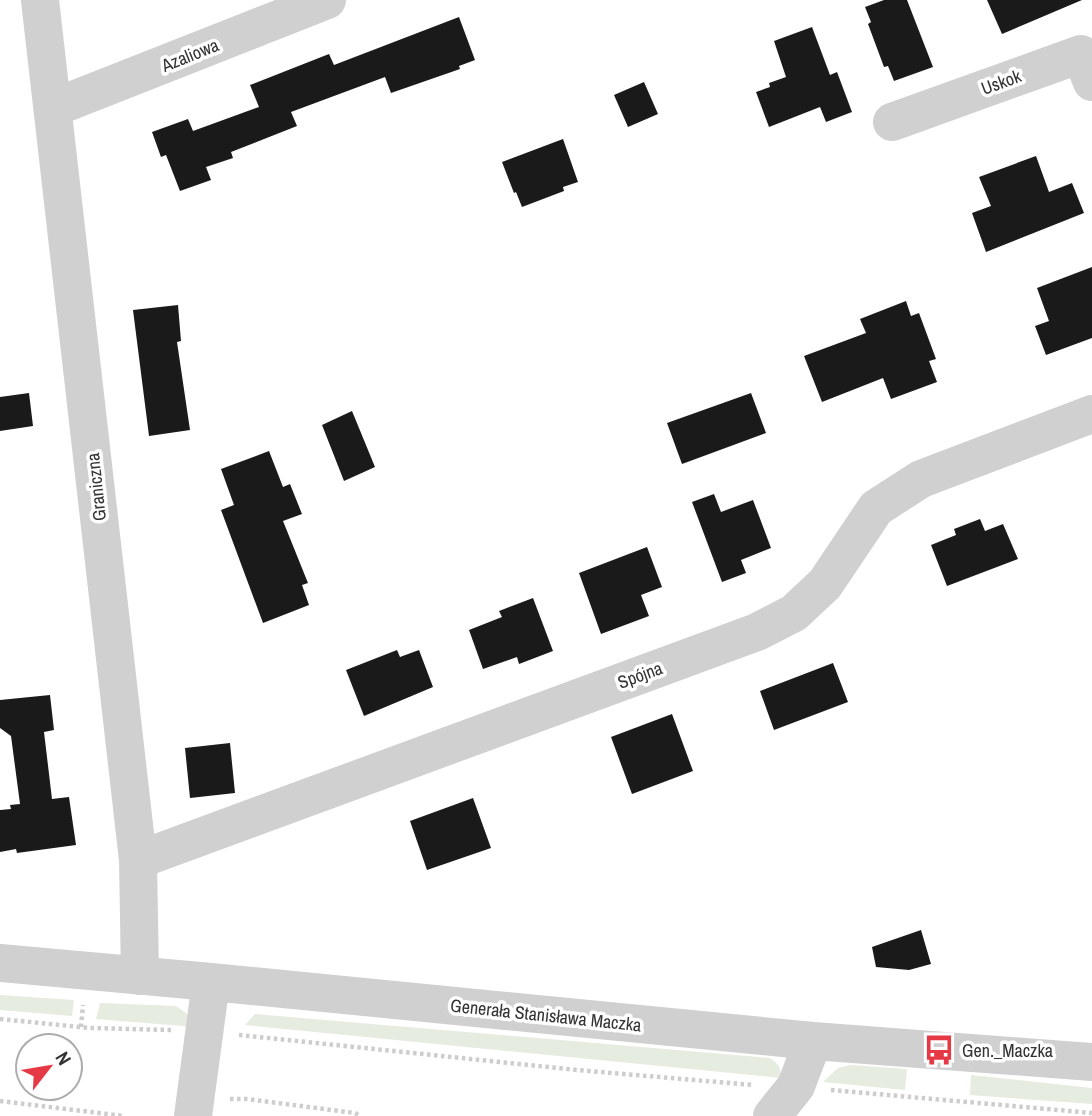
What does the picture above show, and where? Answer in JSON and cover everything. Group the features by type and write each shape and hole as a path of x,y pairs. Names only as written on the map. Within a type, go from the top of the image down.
{"street":[{"name":"Graniczna","path":"40,0 138,860 140,976"},
{"name":"Azaliowa","path":"53,108 327,0"},
{"name":"Uskok","path":"892,122 1081,54 1092,82"},
{"name":"Spójna","path":"138,860 757,632 794,612 825,584 876,508 921,479 1092,414"},
{"name":"Generała Stanisława Maczka","path":"0,963 813,1041 1092,1062"},
{"path":"208,1110 206,1032 211,982"},
{"path":"772,1116 796,1086 813,1041"}],"path":[{"path":"0,1019 90,1028 206,1032 577,1070 796,1086 1092,1113"},
{"path":"208,1110 229,1099 247,1099 355,1112 360,1116"},
{"path":"0,1101 124,1116"}],"shaded area":[{"path":"0,995 74,1000 72,1016 0,1010"},
{"path":"100,1003 176,1006 186,1013 195,1027 96,1019"},
{"path":"255,1014 770,1058 779,1066 781,1078 245,1025"},
{"path":"850,1065 907,1069 905,1090 823,1082 838,1068"},
{"path":"971,1075 1092,1088 1092,1104 970,1095"}],"building":[{"path":"884,0 907,0 933,67 894,81 888,66 884,67 868,24 871,22 865,7"},
{"path":"987,0 1082,0 1002,34"},
{"path":"459,17 475,60 459,66 460,69 391,93 385,77 291,112 297,126 231,152 233,158 206,167 211,180 180,191 166,155 161,157 152,132 188,119 193,131 259,107 250,85 329,54 334,65"},
{"path":"812,27 830,75 837,72 852,112 826,122 820,107 769,127 756,92 770,87 769,83 786,77 774,41"},
{"path":"644,82 658,114 628,127 614,95"},
{"path":"563,139 578,182 563,187 564,191 522,207 502,162"},
{"path":"1036,156 1049,192 1072,183 1084,213 986,252 972,213 991,206 979,177"},
{"path":"1092,267 1092,338 1046,355 1035,326 1049,321 1037,288"},
{"path":"906,301 911,316 919,313 936,359 929,361 937,382 891,399 883,378 822,402 804,356 866,333 860,319"},
{"path":"178,305 181,341 177,342 190,430 149,436 133,310"},
{"path":"29,393 33,426 0,431 0,397"},
{"path":"751,393 766,433 682,464 667,423"},
{"path":"352,411 375,467 344,481 322,425"},
{"path":"269,451 283,487 290,484 302,514 283,521 308,583 302,585 309,605 263,623 221,510 234,505 221,469"},
{"path":"714,494 721,512 753,500 771,548 741,560 746,573 722,582 692,502"},
{"path":"980,519 985,531 1003,524 1018,559 947,586 931,545 956,535 954,529"},
{"path":"647,547 662,587 641,595 649,616 601,634 579,573"},
{"path":"533,598 553,651 519,664 517,657 483,669 469,630 502,617 499,611"},
{"path":"397,650 400,657 419,650 433,687 364,716 346,670"},
{"path":"833,663 848,702 774,730 760,691"},
{"path":"50,695 54,730 44,732 52,799 69,797 76,845 17,853 16,849 0,852 0,810 11,809 10,805 20,804 11,736 0,728 0,700"},
{"path":"672,714 693,771 632,794 611,737"},
{"path":"230,743 235,793 190,798 185,748"},
{"path":"473,798 491,848 427,870 410,821"},
{"path":"921,930 931,964 909,970 876,967 872,947"}],"place":[{"name":"Gen._Maczka","path":"939,1050"}]}
